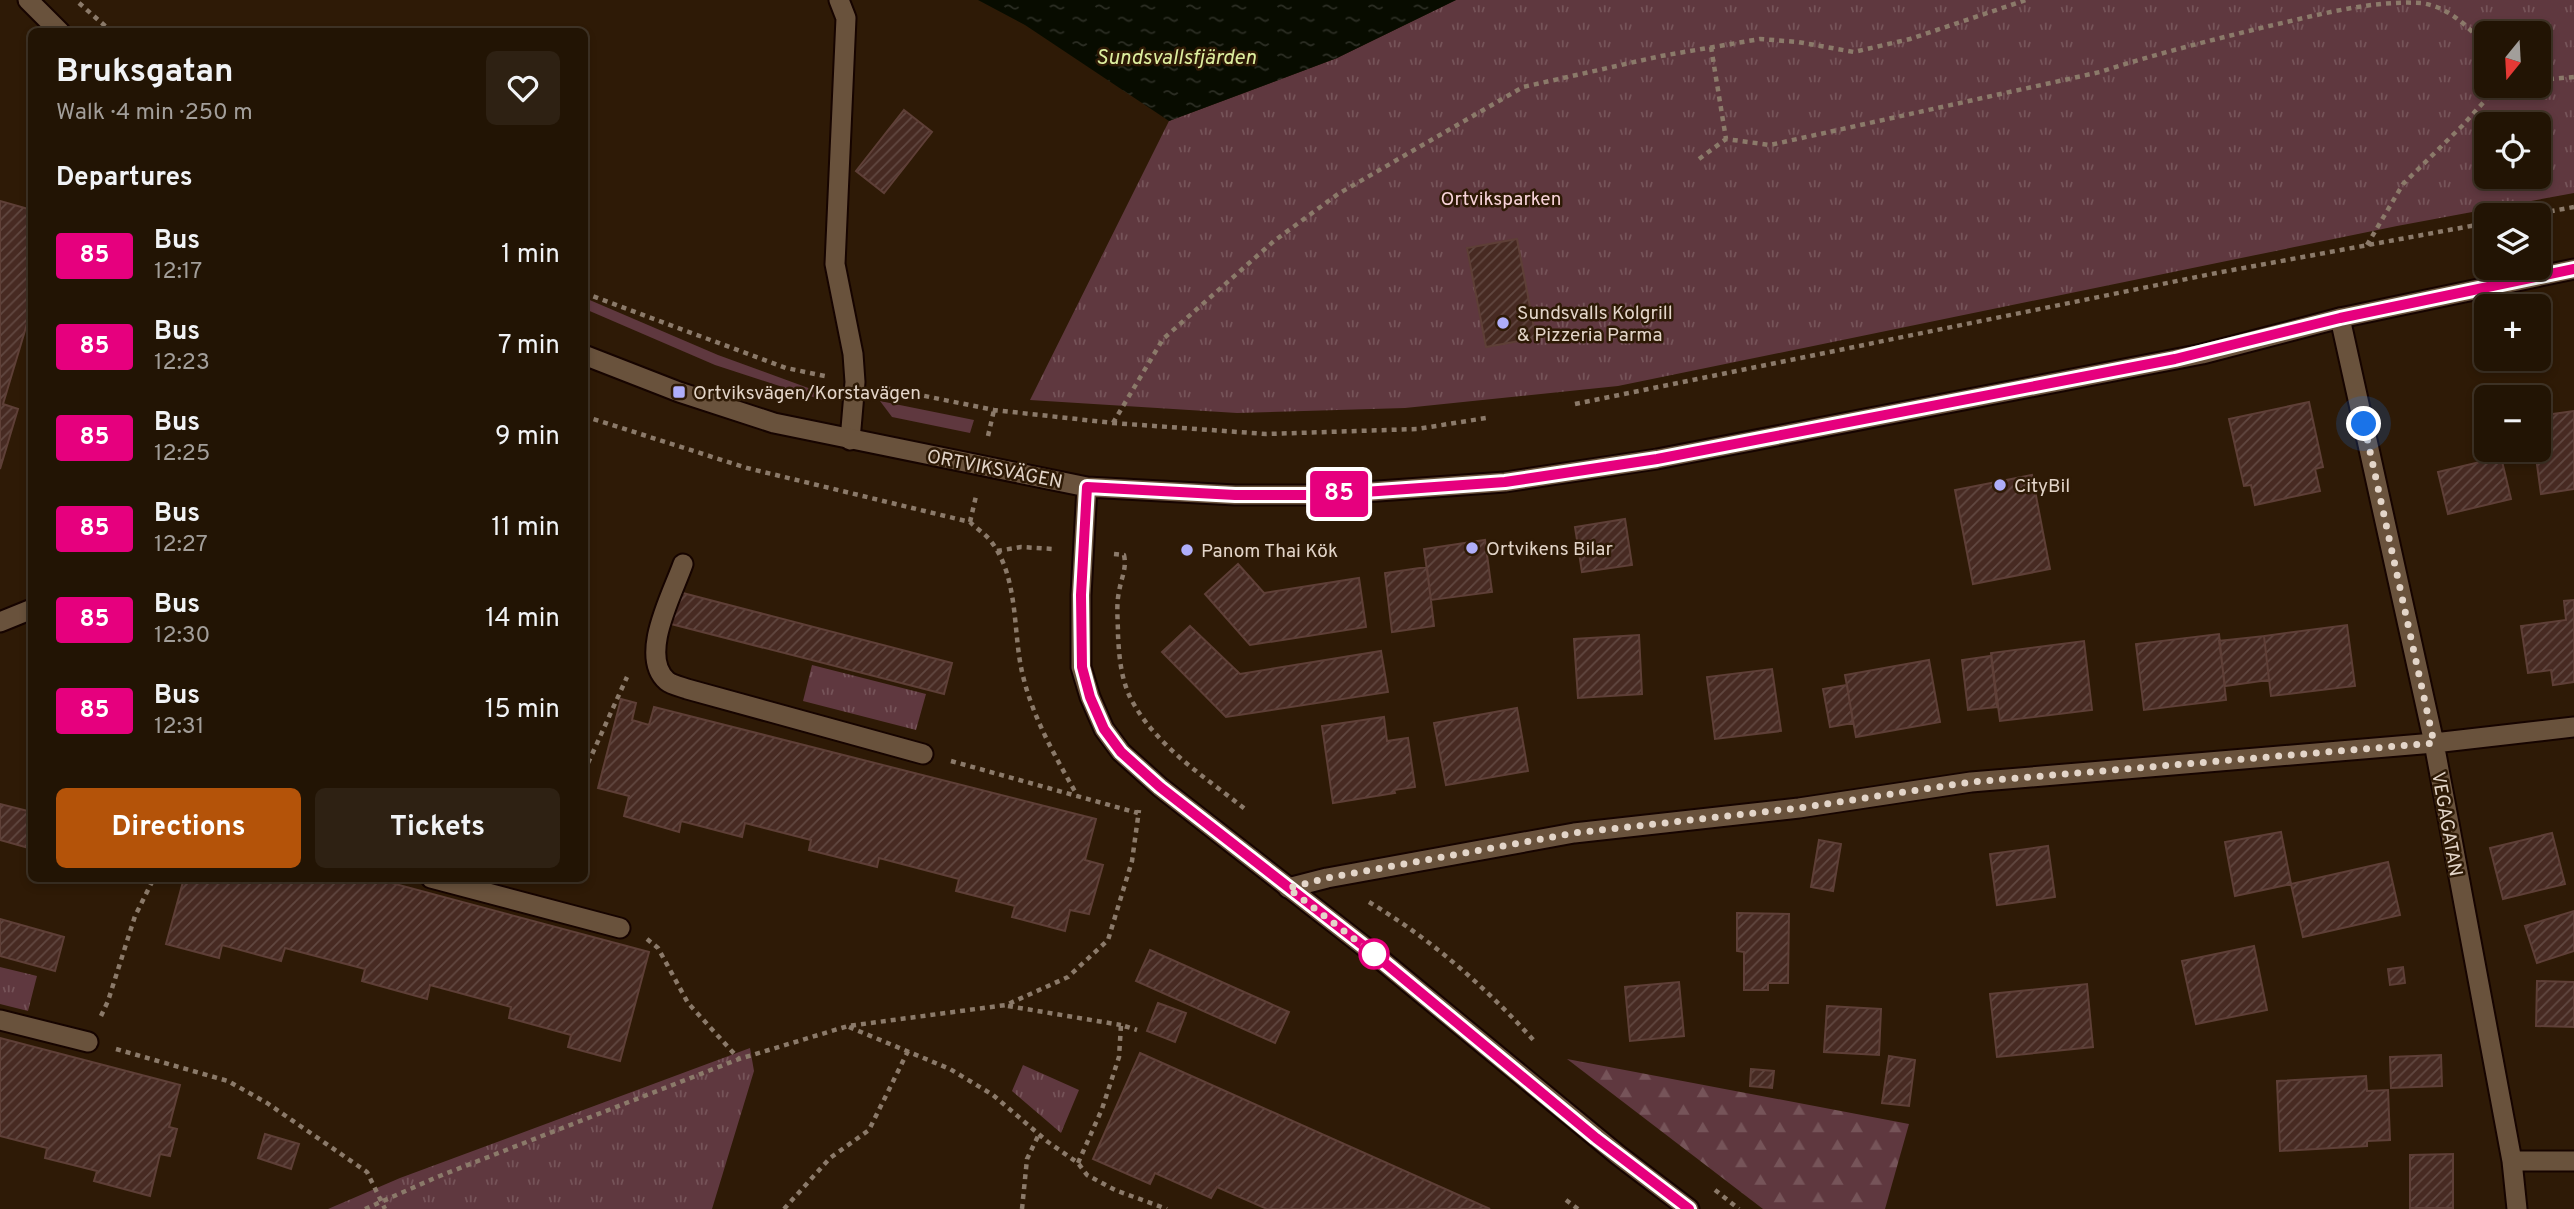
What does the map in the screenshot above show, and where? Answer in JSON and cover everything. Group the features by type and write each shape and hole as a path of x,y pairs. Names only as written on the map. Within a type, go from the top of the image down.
{"street":[{"path":"28,0 56,28"},
{"path":"839,0 846,18 835,264 853,354 855,382 850,440"},
{"name":"ORTVIKSVÄGEN","path":"588,357 679,393 774,423 1087,487 1235,495 1322,495 1505,482 1657,459 2175,359 2340,318 2574,269"},
{"name":"VEGAGATAN","path":"2340,318 2434,743 2512,1161 2517,1209"},
{"path":"1087,487 1081,595 1082,667 1090,697 1104,729 1121,752 1160,787 1689,1209"},
{"path":"683,564 656,638 655,661 667,681 687,690 923,754"},
{"path":"0,622 28,611"},
{"path":"1288,888 1327,878 1574,833 1799,808 1958,783 2434,743 2574,727"},
{"path":"446,882 621,928"},
{"path":"0,1020 88,1042"},
{"path":"2512,1161 2574,1161"}],"path":[{"path":"76,0 108,28"},
{"path":"1113,423 1163,339 1274,241 1338,194 1523,88 1661,56 1760,39 1798,42 1854,52 1909,39 2026,0"},
{"path":"1699,159 1726,139 1770,145 2099,72 2153,55 2323,13 2374,4 2423,3 2452,13 2474,34"},
{"path":"1711,47 1726,139"},
{"path":"2552,79 2574,77"},
{"path":"2367,245 2403,184 2487,98"},
{"path":"2551,211 2574,207"},
{"path":"1575,404 2211,274 2474,225"},
{"path":"588,294 786,368 994,410 1266,435 1417,429 1486,418"},
{"path":"588,417 747,468 970,522 989,539 997,551 1012,591 1023,676 1038,719 1077,796"},
{"path":"588,763 627,678 655,661"},
{"path":"923,754 1137,812"},
{"path":"365,1209 437,1177 739,1059 848,1027 1006,1005 1068,977 1108,940 1132,861 1137,812 1160,787"},
{"path":"108,1001 135,916 152,882"},
{"path":"621,928 642,934 658,948 688,1003 739,1059"},
{"path":"1006,1005 1137,1030"},
{"path":"1078,1163 1102,1109 1119,1057 1121,1025"},
{"path":"848,1027 950,1069 993,1095 1078,1163 1087,1175 1167,1209"},
{"path":"88,1042 163,1061 228,1082 267,1103 367,1172 386,1209"},
{"path":"784,1209 830,1158 869,1130 908,1051"},
{"path":"1022,1209 1027,1159 1039,1134"},
{"path":"1566,1200 1578,1209"}],"green space":[{"name":"Ortviksparken","path":"1456,0 2574,0 2574,193 2520,203 2474,203 2474,212 1618,386 1405,408 1237,413 1030,400 1169,121 1337,58"},
{"path":"588,299 718,355 822,393 822,400 715,365 588,310"},
{"path":"880,401 974,420 970,433 892,417"},
{"path":"812,665 926,694 916,730 803,701"},
{"path":"0,967 37,976 28,1011 0,1004"},
{"path":"750,1048 754,1071 712,1209 328,1209 400,1178"},
{"path":"1567,1059 1909,1124 1885,1209 1763,1209"},
{"path":"1023,1065 1079,1090 1061,1133 1012,1091"}],"water":[{"name":"Sundsvallsfjärden","path":"978,0 1456,0 1337,58 1169,121 1025,25"}],"building":[{"path":"904,110 932,132 884,193 856,171"},
{"path":"0,201 28,209 28,320 3,404 18,409 0,469"},
{"path":"1517,239 1536,338 1486,347 1467,248"},
{"path":"2309,402 2323,467 2315,469 2320,491 2255,505 2251,485 2244,486 2229,419"},
{"path":"2574,411 2574,489 2541,494 2537,462 2551,462 2551,414"},
{"path":"2480,462 2502,462 2511,499 2448,514 2438,472"},
{"path":"2032,475 2050,569 1973,584 1955,490"},
{"path":"1625,519 1632,565 1582,572 1575,527"},
{"path":"1485,540 1492,592 1431,600 1424,549"},
{"path":"1238,564 1264,593 1359,578 1366,627 1250,645 1205,594"},
{"path":"1427,567 1434,626 1392,632 1385,573"},
{"path":"679,592 952,663 944,694 671,624"},
{"path":"2574,600 2574,682 2553,685 2551,670 2528,673 2521,626 2566,620 2564,601"},
{"path":"2347,625 2355,686 2271,696 2264,636"},
{"path":"1190,626 1240,674 1381,651 1388,692 1226,717 1162,652"},
{"path":"2219,634 2226,700 2144,710 2136,644"},
{"path":"1639,635 1642,694 1578,698 1574,639"},
{"path":"2264,636 2269,680 2225,686 2219,641"},
{"path":"2084,641 2092,710 2000,721 1991,653"},
{"path":"1991,656 1997,707 1968,710 1962,660"},
{"path":"1929,660 1940,722 1856,737 1845,675"},
{"path":"1772,669 1781,731 1715,739 1707,677"},
{"path":"1847,685 1853,723 1830,727 1823,689"},
{"path":"621,699 636,703 632,720 649,725 654,707 1096,819 1085,860 1103,865 1089,914 1070,910 1065,931 1012,917 1015,906 956,891 959,879 879,858 877,867 809,850 811,840 745,823 742,837 681,821 679,832 624,816 629,796 598,788"},
{"path":"1517,708 1528,771 1446,785 1434,723"},
{"path":"1384,717 1387,741 1408,738 1415,787 1333,803 1322,726"},
{"path":"0,804 28,811 28,848 0,840"},
{"path":"2281,832 2291,884 2235,896 2225,842"},
{"path":"2552,833 2565,884 2503,899 2490,848"},
{"path":"1819,840 1841,844 1833,891 1811,887"},
{"path":"2048,846 2055,897 1997,905 1990,854"},
{"path":"2388,862 2400,915 2303,937 2291,884"},
{"path":"183,882 388,882 649,952 620,1061 568,1047 571,1035 509,1018 511,1007 430,985 427,999 362,981 365,969 285,948 281,961 222,945 219,958 166,944"},
{"path":"2574,911 2574,951 2537,963 2525,926"},
{"path":"1737,913 1789,914 1788,983 1768,983 1768,990 1744,990 1744,952 1737,951"},
{"path":"0,919 64,937 55,971 0,956"},
{"path":"2254,946 2267,1010 2196,1024 2182,961"},
{"path":"1150,950 1289,1012 1275,1043 1136,981"},
{"path":"2403,967 2405,983 2390,985 2388,969"},
{"path":"2537,981 2574,982 2574,1027 2536,1026"},
{"path":"1679,982 1684,1036 1630,1041 1625,987"},
{"path":"2087,984 2093,1047 1997,1057 1990,994"},
{"path":"1158,1003 1186,1013 1175,1042 1147,1031"},
{"path":"1827,1006 1881,1009 1879,1055 1824,1052"},
{"path":"0,1038 180,1085 169,1127 177,1129 170,1156 160,1154 150,1196 94,1181 97,1171 45,1158 47,1148 0,1136"},
{"path":"1140,1053 1490,1209 1267,1209 1217,1187 1211,1198 1155,1173 1150,1184 1093,1159"},
{"path":"2441,1055 2442,1086 2391,1088 2390,1057"},
{"path":"1889,1056 1915,1060 1909,1106 1882,1103"},
{"path":"1751,1069 1774,1071 1772,1088 1750,1086"},
{"path":"2366,1076 2367,1091 2388,1090 2390,1140 2367,1141 2367,1146 2280,1151 2277,1081"},
{"path":"265,1134 299,1144 291,1169 258,1158"},
{"path":"2453,1154 2453,1208 2410,1208 2410,1155"}],"bus line":[{"name":"85","path":"1689,1209 1596,1138 1374,954 1160,787 1121,752 1104,729 1090,697 1082,667 1081,595 1087,487 1235,495 1322,495 1505,482 1657,459 2202,354 2340,318 2574,269"}],"place":[{"name":"Sundsvalls Kolgrill & Pizzeria Parma","path":"1503,323"},
{"name":"Ortviksvägen/Korstavägen","path":"679,392"},
{"name":"CityBil","path":"2000,485"},
{"name":"Ortvikens Bilar","path":"1472,548"},
{"name":"Panom Thai Kök","path":"1187,550"}],"route":[{"path":"1374,954 1288,888 1327,878 1574,833 1799,808 1932,786 2434,743 2364,424"}]}
